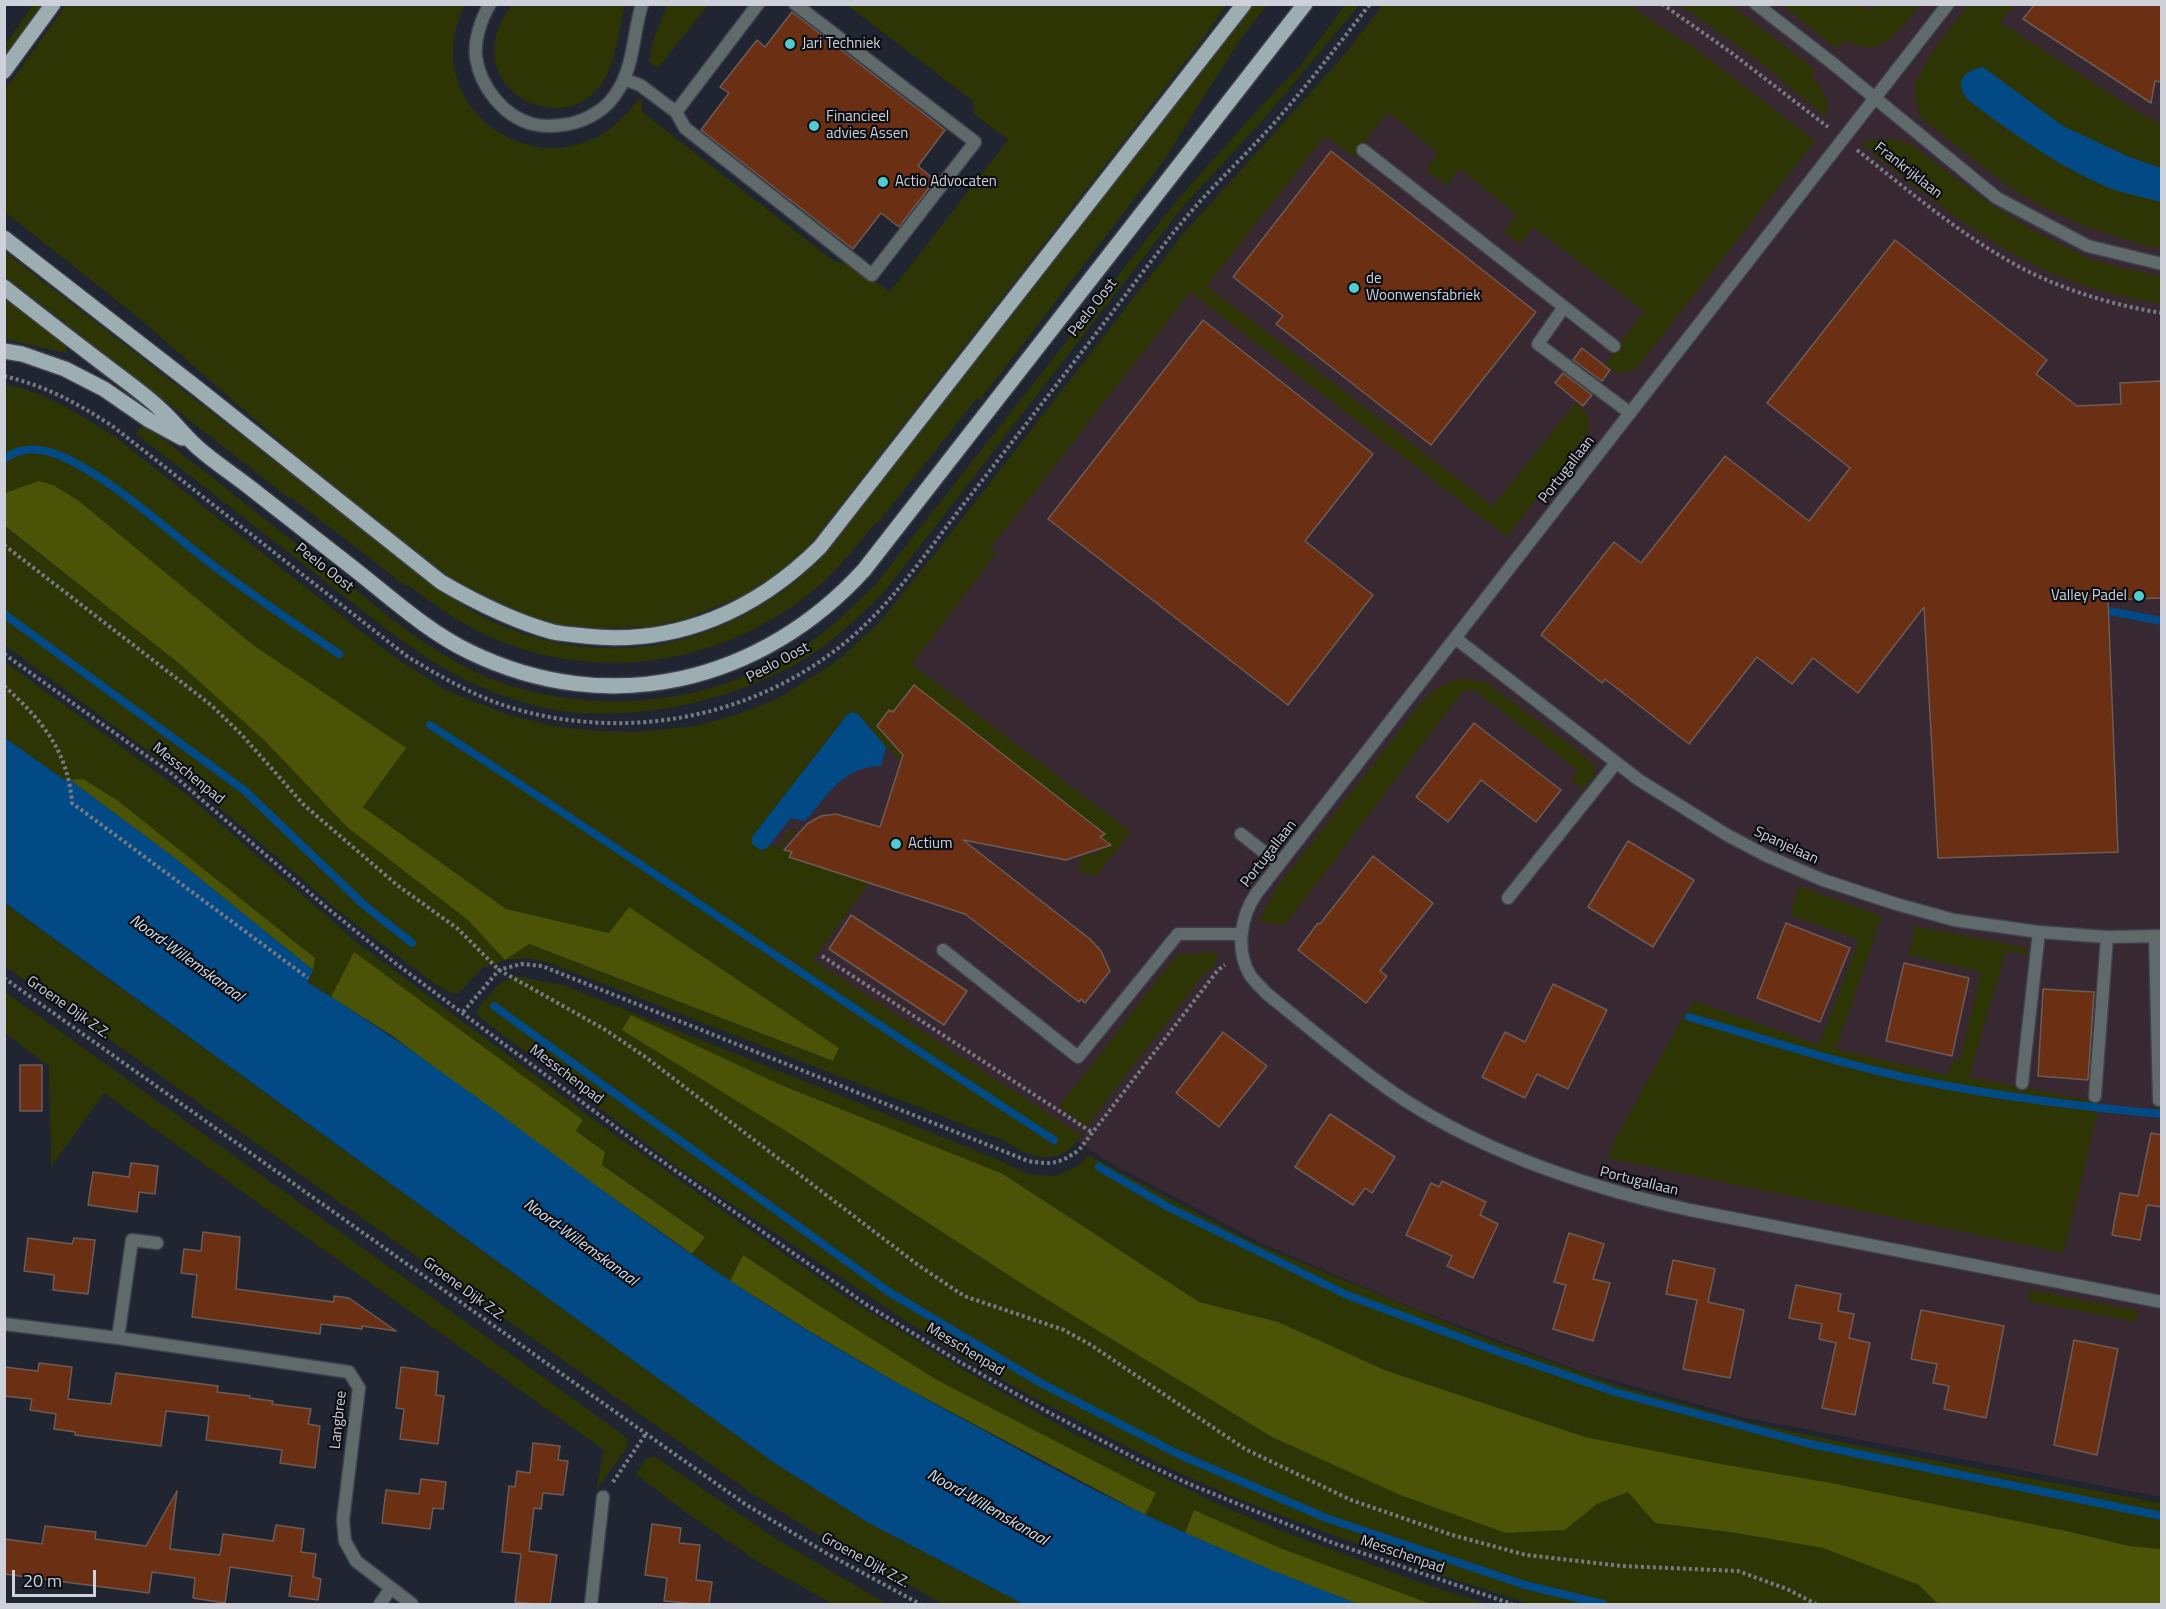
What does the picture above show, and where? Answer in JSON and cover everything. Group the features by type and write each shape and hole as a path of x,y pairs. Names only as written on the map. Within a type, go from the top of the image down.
{"main road":[{"path":"4,71 53,4"},
{"path":"4,238 207,395 441,582 480,605 523,623 556,633 628,638 657,635 694,627 751,602 796,571 820,547 1244,4"},
{"name":"Peelo Oost","path":"4,287 158,407 195,445 409,612 469,652 536,676 615,686 650,684 687,678 722,668 772,645 841,596 864,570 1305,4"},
{"path":"4,351 22,354 65,369 104,389 149,420 195,445"}],"street":[{"path":"490,4 483,16 478,33 476,56 485,83 492,96 516,116 532,124 550,126 578,122 591,117 609,103 618,92 624,79 642,4"},
{"path":"676,112 758,4"},
{"path":"624,79 640,85 676,112 685,128 872,275 975,142 795,4"},
{"path":"1756,4 1997,198 2088,246 2162,264"},
{"name":"Portugallaan","path":"1948,4 1247,908 1241,934 1244,959 1250,974 1266,993 1393,1092 1479,1141 1574,1180 1634,1198 2162,1302"},
{"path":"1363,150 1614,346"},
{"path":"1564,307 1538,344 1630,413"},
{"name":"Spanjelaan","path":"1455,638 1639,780 1727,835 1767,856 1824,880 1954,920 2039,932 2107,937 2158,936"},
{"path":"1508,898 1616,762"},
{"path":"1241,834 1280,864"},
{"path":"2022,1083 2039,932"},
{"path":"943,950 1078,1057 1178,934 1241,934"},
{"path":"2158,936 2159,1100"},
{"path":"2096,1096 2107,937"},
{"path":"118,1338 132,1240 157,1243"},
{"name":"Langbree","path":"4,1324 118,1338 349,1372 359,1388 343,1520 345,1542 356,1561 412,1605"},
{"path":"591,1605 603,1497"},
{"path":"380,1605 391,1588"}],"path":[{"name":"Peelo Oost","path":"4,376 33,383 54,392 75,402 111,425 408,657 451,683 520,710 597,723 637,723 700,715 734,705 777,688 832,653 857,633 941,534 1184,220 1275,122 1370,4"},
{"name":"Frankrijklaan","path":"1662,4 1729,51 1939,214 2003,258 2058,285 2138,309 2162,313"},
{"path":"4,545 211,705 242,734 304,805 397,885 458,929 499,970 604,1029 644,1056 918,1265 964,1296 1073,1335 1245,1449 1351,1500 1452,1536 1526,1556 1622,1566 1738,1571 1787,1589 1816,1605"},
{"name":"Messchenpad","path":"4,654 172,774 326,907 395,963 463,1011 649,1152 867,1305 1048,1412 1142,1462 1230,1502 1333,1543 1512,1605"},
{"path":"4,686 22,702 58,748 70,780 72,803 308,978"},
{"path":"822,956 1093,1133"},
{"path":"463,1011 499,970 521,964 542,966 1028,1161 1046,1164 1062,1161 1078,1150 1218,970 1227,964"},
{"name":"Groene Dijk Z.Z.","path":"4,978 745,1504 826,1553 920,1605"},
{"path":"603,1497 645,1435"}],"shaded area":[{"path":"1382,5 2161,5 2161,1497 1746,1418 1583,1372 1415,1309 1263,1244 1109,1162 713,904"}],"green space":[{"path":"513,4 625,5 615,53 604,80 589,98 570,107 549,108 530,102 513,91 500,75 494,55 497,32"},
{"path":"33,5 42,5 5,56 5,45"},
{"path":"66,5 465,5 453,45 458,82 475,112 502,134 536,147 571,146 607,131 638,99 642,102 642,112 835,262 850,263 890,292 1008,140 974,114 973,101 847,5 1226,5 1206,35 809,546 757,590 686,619 650,627 603,628 558,625 524,615 492,603 451,578 326,482 139,318 5,212 5,90"},
{"path":"667,5 708,5 658,68 649,62 653,41"},
{"path":"1254,5 1267,5 1239,41 1164,160 980,400 977,398 877,524 875,523 822,583 778,616 740,636 699,650 657,660 615,663 572,660 529,651 488,636 467,625 408,585 406,586 289,498 5,276 4,251 434,585 480,615 541,639 586,647 630,648 674,641 716,628 756,609 794,583 828,551"},
{"path":"1345,5 1359,5 1262,121 1184,205 885,591 845,629 813,654 749,686 694,703 666,708 638,712 580,713 541,707 479,686 439,665 401,640 136,434 144,424 406,630 473,671 497,681 536,692 576,699 616,701 656,699 696,692 735,680 772,664 807,644 834,623 876,584 1179,198 1301,65"},
{"path":"1383,5 1629,5 1700,52 1815,141 1636,369 1623,373 1612,370 1605,364 1644,311 1533,227 1520,244 1504,232 1517,215 1460,169 1446,186 1426,170 1438,153 1388,112 1354,157 1325,136 1207,286 1493,506 1576,402 1586,415 1589,431 1507,537 1190,292 990,549 996,554 912,664 1131,832 1096,876 1078,871 1083,854 1087,852 1092,856 1109,845 914,685 894,713 889,710 878,724 874,721 903,755 901,761 852,712 847,715 752,837 764,850 771,844 776,848 791,829 801,832 793,833 780,849 792,853 789,857 869,883 813,960 1081,1135 1072,1147 1063,1153 1046,1157 1029,1154 1005,1141 550,963 528,958 505,960 528,944 832,1061 838,1048 629,908 609,933 506,909 363,807 405,748 253,645 79,501 53,485 5,493 5,385 47,398 114,436 390,654 444,689 509,715 554,726 595,731 640,732 695,726 735,715 779,698 837,661 878,624 1183,234 1340,60"},
{"path":"1680,5 1730,5 1815,69 1811,76 1819,84 1827,100 1825,116 1756,59"},
{"path":"1782,5 1862,5 1867,9 1885,5 1920,5 1897,32 1879,45 1858,46 1845,40 1837,49"},
{"path":"1968,5 2014,5 2000,22 2143,115 2161,124 2161,168 2129,157 2063,126 1983,67 2005,127 2064,166 2109,187 2161,202 2161,248 2146,246 2092,229 2037,204 2000,180 1921,118 1916,101 1915,83 1932,52"},
{"path":"1877,139 1900,140 1913,146 1990,204 2036,232 2093,260 2161,276 2161,304 2086,286 2043,269 2018,256 1949,212 1861,144"},
{"path":"4,298 67,346 66,353 5,339"},
{"path":"39,481 53,485 79,501 253,645 406,748 363,807 506,909 609,933 629,907 839,1048 833,1061 529,944 505,960 468,920 347,827 264,740 181,665 5,526 5,493"},
{"path":"4,526 181,665 264,740 347,827 468,920 505,960 482,968 459,993 453,994 432,982 340,912 190,782 5,645"},
{"path":"4,661 186,794 360,945 611,1132 847,1298 1071,1432 1224,1507 1419,1582 1487,1604 1431,1604 1280,1548 1194,1510 1185,1533 1145,1515 1155,1493 937,1380 743,1255 730,1281 692,1254 705,1237 602,1164 605,1152 576,1131 583,1120 354,953 331,997 307,982 313,970 315,958 117,800 83,779 66,781 5,738"},
{"path":"1461,679 1486,682 1590,760 1595,767 1594,776 1583,789 1571,780 1577,770 1476,691 1463,691 1285,925 1259,921 1275,890 1421,703 1449,682"},
{"path":"83,779 117,800 315,958 313,970 172,856 70,780"},
{"path":"1799,886 1882,916 1836,1049 1948,1075 1953,1060 1960,1061 1981,972 1909,955 1915,926 2028,948 2027,955 2006,951 1969,1077 2100,1102 2064,1253 1608,1158 1614,1141 1684,1015 1695,1001 1819,1045 1859,940 1790,915"},
{"path":"4,903 773,1462 867,1522 1023,1604 943,1604 817,1534 753,1494 5,966"},
{"path":"354,952 583,1120 576,1131 605,1152 602,1165 705,1237 692,1254 544,1149 391,1035 331,997"},
{"path":"1217,952 1213,968 1204,974 1087,1126 1059,1107 1177,955"},
{"path":"515,976 563,985 842,1096 1028,1174 1055,1176 1080,1165 1088,1155 1252,1242 1482,1337 1616,1385 1748,1422 1879,1450 2161,1503 2161,1549 2129,1546 1831,1483 1585,1437 1387,1371 1278,1322 1199,1302 1003,1174 781,1085 631,1015 623,1030 805,1143 1033,1291 1272,1437 1400,1495 1507,1533 1565,1530 1597,1504 1628,1492 1655,1523 1730,1532 1823,1548 1919,1585 1938,1604 1530,1604 1425,1570 1238,1499 1162,1465 967,1360 900,1317 677,1167 477,1015 477,1010 499,984"},
{"path":"5,992 621,1433 628,1441 626,1449 596,1490 604,1450 104,1093 51,1167 49,1066 5,1033"},
{"path":"631,1015 781,1085 1003,1174 1199,1302 1278,1322 1387,1371 1585,1437 1831,1483 2129,1546 2161,1549 2161,1604 1938,1604 1919,1585 1823,1548 1730,1532 1655,1523 1628,1492 1597,1504 1565,1530 1506,1533 1400,1495 1272,1437 1033,1291 805,1143 622,1030"},
{"path":"743,1255 937,1380 1156,1493 1145,1515 906,1388 730,1281"},
{"path":"2030,1290 2138,1311 2136,1322 2028,1301"},
{"path":"654,1456 778,1540 887,1604 833,1604 763,1565 688,1514 636,1474 646,1459"},
{"path":"1194,1510 1280,1548 1431,1604 1358,1604 1270,1570 1185,1533"}],"water":[{"path":"1983,67 2063,126 2129,157 2161,168 2161,202 2127,194 2070,169 2018,136 1968,100 1961,88 1962,79 1970,71"},
{"path":"852,712 859,715 886,747 881,766 862,769 846,777 804,821 791,818 767,848 761,850 752,844 752,837 847,715"},
{"name":"Noord-Willemskanaal","path":"5,738 66,781 70,780 172,856 313,970 307,982 415,1053 676,1243 813,1334 1028,1455 1148,1516 1226,1551 1358,1604 1023,1604 867,1522 773,1462 5,903"}],"building":[{"path":"2035,4 2162,4 2162,82 2155,81 2151,103 2023,19"},
{"path":"792,12 945,130 918,166 935,180 899,227 881,213 853,249 701,130 729,93 720,87 757,40 765,47"},
{"path":"1331,151 1536,312 1431,445 1276,324 1283,316 1233,277"},
{"path":"1895,240 2047,360 2036,374 2077,406 2121,404 2120,383 2162,381 2162,598 2108,600 2118,852 1938,858 1924,607 1858,693 1813,658 1792,684 1757,657 1689,744 1605,679 1602,683 1541,635 1614,542 1641,563 1725,456 1809,521 1850,468 1767,403"},
{"path":"1203,320 1373,454 1305,541 1373,595 1288,705 1048,519"},
{"path":"1582,348 1610,370 1602,381 1573,360"},
{"path":"1563,373 1592,395 1583,406 1555,383"},
{"name":"Actium","path":"914,685 1105,834 1100,837 1111,845 1066,860 963,840 1090,939 1101,951 1110,971 1085,1003 1081,999 1079,1002 965,914 789,857 792,852 784,850 807,824 821,816 836,814 880,827 903,755 877,726 889,710 893,712"},
{"path":"1474,723 1561,790 1536,822 1481,780 1448,822 1416,797"},
{"path":"1628,841 1694,880 1653,947 1588,907"},
{"path":"1373,856 1433,903 1380,971 1387,976 1366,1003 1298,950"},
{"path":"851,915 967,991 944,1025 829,949"},
{"path":"1786,923 1850,948 1820,1022 1757,998"},
{"path":"1904,963 1969,978 1952,1056 1886,1041"},
{"path":"1553,984 1607,1010 1568,1089 1537,1074 1525,1098 1482,1077 1505,1032 1525,1042"},
{"path":"2043,989 2094,992 2088,1080 2038,1076"},
{"path":"1223,1032 1267,1066 1219,1127 1176,1093"},
{"path":"20,1065 42,1065 42,1111 20,1111"},
{"path":"1330,1114 1395,1157 1372,1193 1365,1188 1353,1205 1295,1167"},
{"path":"2151,1133 2162,1135 2162,1207 2147,1205 2140,1240 2112,1235 2120,1193 2138,1196"},
{"path":"131,1163 158,1166 155,1194 139,1192 137,1212 88,1205 93,1172 129,1177"},
{"path":"1442,1181 1486,1202 1480,1215 1498,1224 1473,1278 1447,1266 1452,1256 1406,1235 1431,1183 1439,1187"},
{"path":"203,1232 240,1237 236,1289 334,1302 334,1296 349,1298 396,1331 362,1326 362,1329 321,1324 320,1334 192,1317 197,1275 181,1273 184,1249 201,1251"},
{"path":"1569,1233 1604,1244 1593,1279 1610,1283 1593,1341 1553,1329 1566,1285 1554,1282"},
{"path":"28,1238 72,1244 74,1238 95,1240 88,1294 53,1290 54,1275 24,1271"},
{"path":"1673,1260 1715,1269 1708,1302 1744,1310 1730,1378 1683,1369 1697,1300 1666,1294"},
{"path":"1796,1285 1841,1294 1838,1311 1854,1314 1849,1338 1870,1343 1855,1415 1822,1408 1836,1343 1819,1339 1822,1324 1789,1318"},
{"path":"1921,1310 2004,1326 1986,1418 1944,1409 1949,1386 1933,1383 1937,1364 1911,1359"},
{"path":"2074,1340 2118,1349 2097,1455 2054,1445"},
{"path":"39,1363 72,1367 68,1399 111,1404 116,1373 218,1386 217,1392 273,1401 272,1404 311,1409 308,1424 320,1426 315,1468 280,1463 282,1450 206,1440 209,1416 166,1411 161,1446 75,1435 75,1432 54,1429 56,1414 30,1410 32,1399 4,1396 4,1367 38,1371"},
{"path":"401,1367 438,1372 436,1395 444,1396 438,1444 400,1439 404,1409 396,1408"},
{"path":"533,1443 560,1446 558,1460 568,1461 563,1495 543,1493 541,1509 534,1508 529,1551 557,1555 550,1605 515,1602 521,1554 502,1552 509,1486 515,1487 517,1471 530,1473"},
{"path":"421,1479 446,1482 443,1509 433,1508 430,1529 382,1523 386,1490 419,1494"},
{"path":"177,1491 170,1549 220,1555 223,1534 273,1541 276,1525 304,1529 301,1552 316,1554 313,1577 321,1579 318,1600 289,1596 292,1576 230,1567 225,1603 193,1598 195,1578 152,1572 149,1593 4,1574 4,1539 42,1544 45,1526 96,1532 95,1539 146,1546"},
{"path":"652,1524 681,1528 679,1543 700,1545 696,1580 712,1582 709,1605 664,1601 667,1578 645,1575"}],"waterway":[{"path":"4,459 24,450 46,451 61,456 98,476 238,584 339,654"},
{"path":"2098,609 2162,621"},
{"path":"4,614 244,790 364,905 412,943"},
{"path":"430,725 1054,1140"},
{"path":"494,1006 889,1292 1039,1382 1178,1454 1326,1518 1525,1585 1603,1604"},
{"path":"1689,1017 1897,1076 2044,1101 2162,1114"},
{"path":"1099,1167 1168,1207 1347,1295 1499,1352 1615,1392 1810,1444 2162,1516"}],"place":[{"name":"Jari Techniek","path":"790,44"},
{"name":"Financieel advies Assen","path":"814,126"},
{"name":"Actio Advocaten","path":"883,182"},
{"name":"de Woonwensfabriek","path":"1354,288"},
{"name":"Valley Padel","path":"2139,596"},
{"name":"Actium","path":"896,844"}]}
